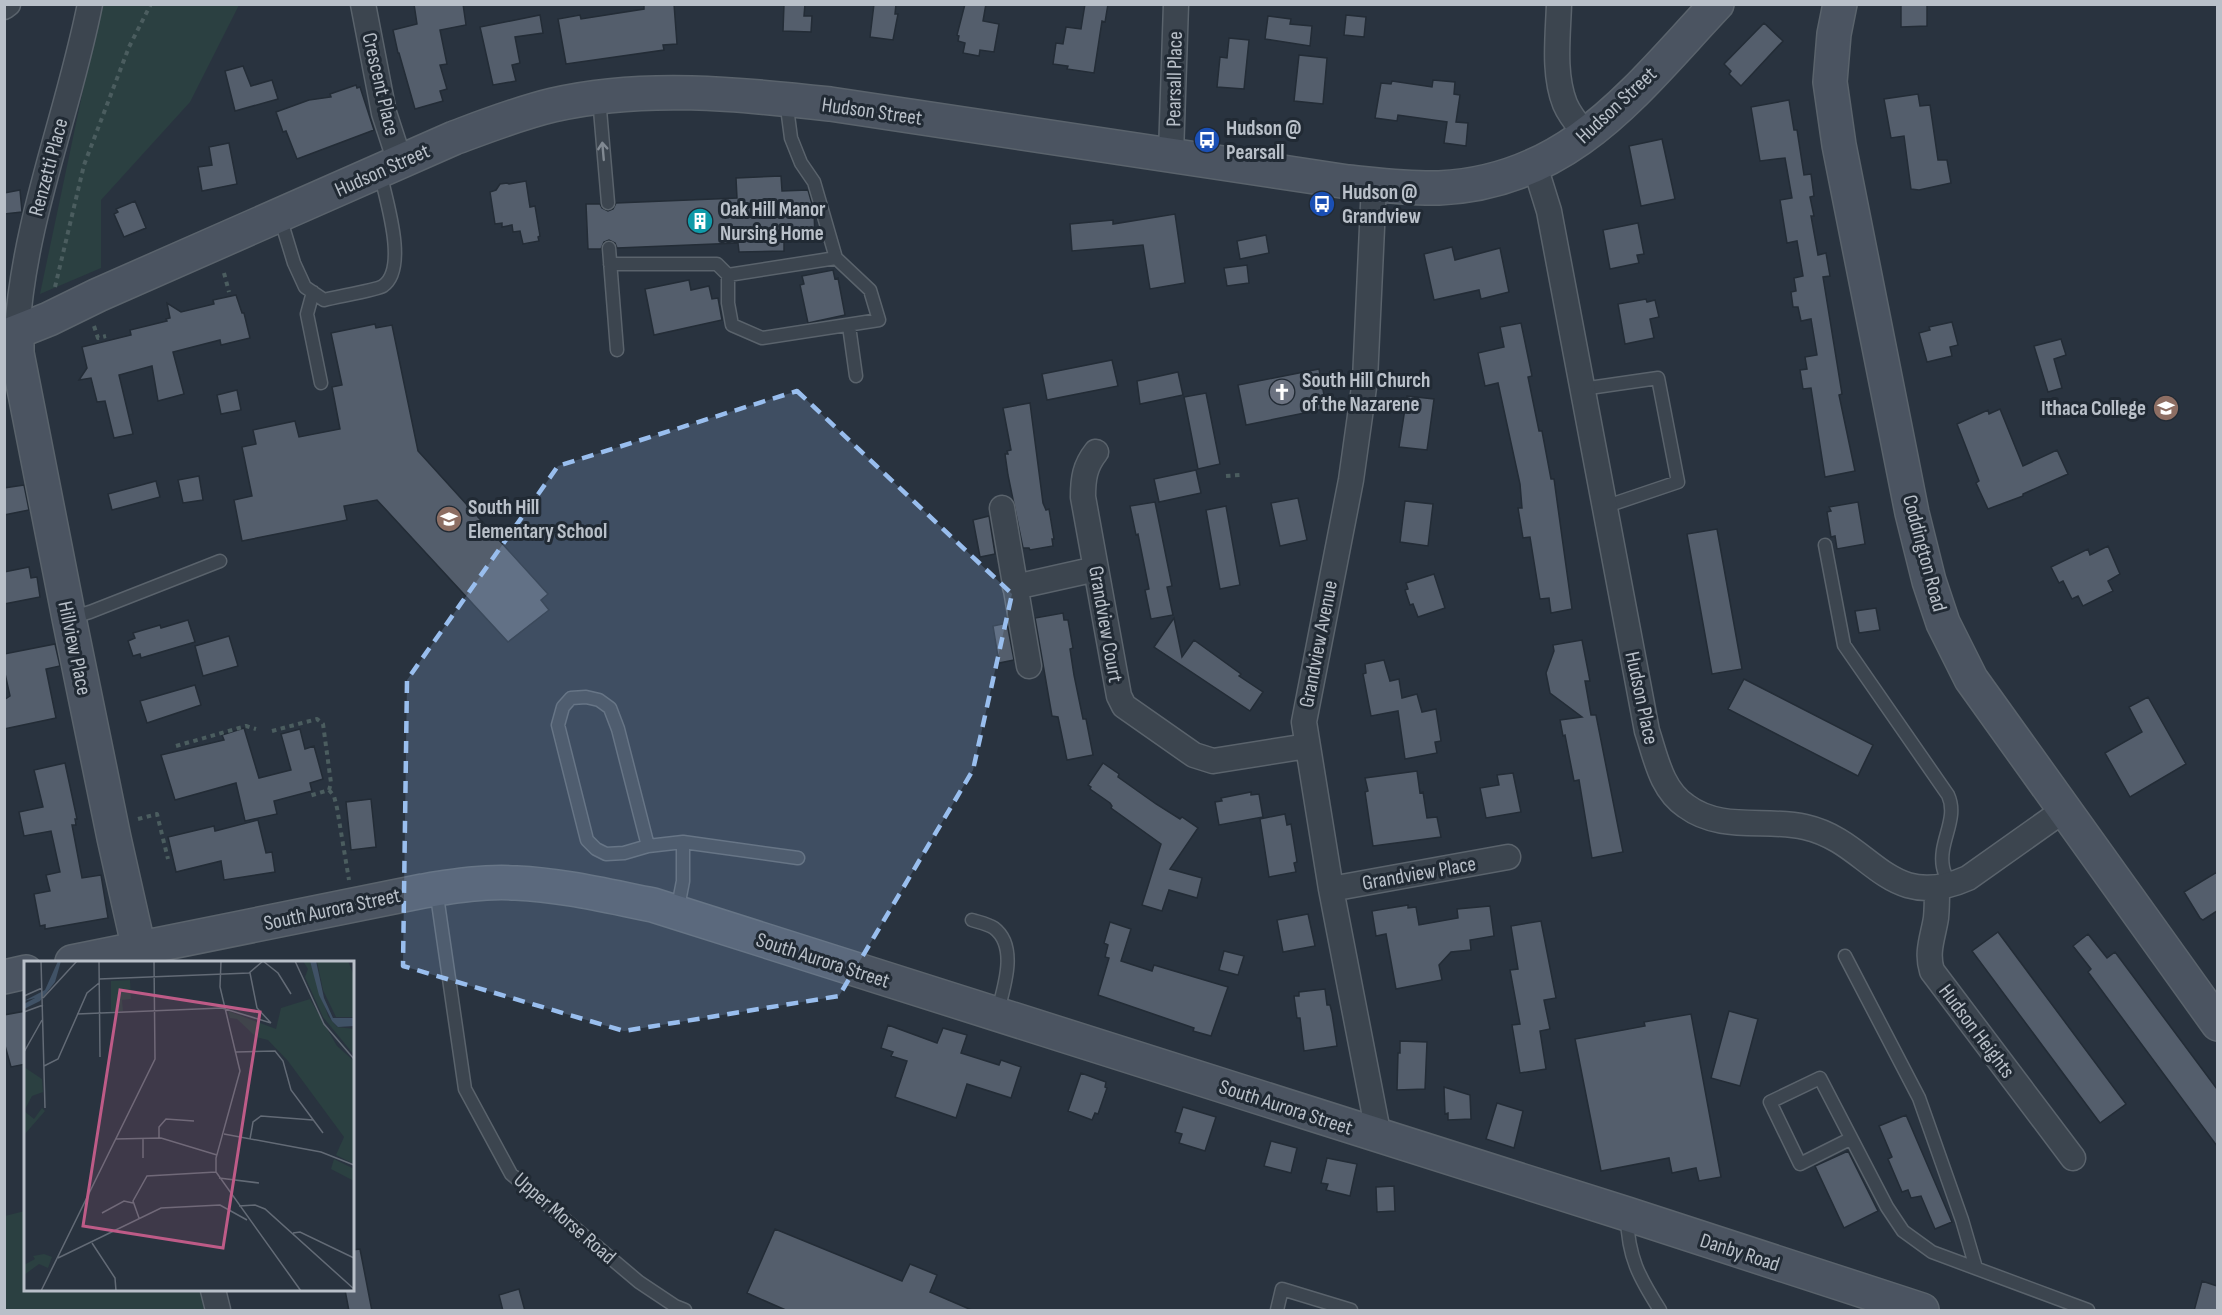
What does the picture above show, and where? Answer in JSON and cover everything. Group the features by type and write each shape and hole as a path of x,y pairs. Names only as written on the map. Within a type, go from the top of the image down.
{"street":[{"name":"Renzetti Place","path":"10,334 18,311 32,230 90,4"},
{"name":"Crescent Place","path":"363,4 384,113 390,167"},
{"name":"Pearsall Place","path":"1172,154 1176,4"},
{"path":"1559,4 1557,53 1560,84 1572,117 1587,136"},
{"name":"Hudson Street","path":"10,334 453,138 512,116 554,104 631,94 701,93 785,99 1405,188 1467,185 1503,178 1535,166 1587,136 1620,106 1717,4"},
{"name":"Coddington Road","path":"1840,4 1834,34 1830,82 1839,145 1912,513 1929,581 1943,623 1971,679 2217,1024"},
{"name":"Hudson Place","path":"1535,166 1549,211 1647,731 1664,782 1675,797 1696,813 1727,822 1787,823 1823,832 1838,839 1894,881 1908,886 1944,887"},
{"name":"Grandview Avenue","path":"1374,184 1365,380 1351,480 1304,722 1331,889 1379,1137"},
{"name":"Hillview Place","path":"10,334 17,353 112,831 140,956"},
{"name":"Grandview Court","path":"1096,452 1087,464 1083,479 1083,496 1119,696 1124,706 1194,755 1212,761 1307,746"},
{"path":"1002,508 1029,666"},
{"path":"1015,587 1096,569"},
{"path":"1944,887 1982,868 2064,810"},
{"name":"Grandview Place","path":"1331,889 1508,857"},
{"name":"South Aurora Street","path":"91,961 140,956 436,889 485,883 550,885 653,905 1557,1193"},
{"name":"Hudson Heights","path":"1944,887 1928,951 1932,971 2073,1158"},
{"path":"4,977 24,972"},
{"name":"Danby Road","path":"1557,1193 1922,1311"},
{"path":"213,1291 218,1311"}],"lane":[{"path":"599,98 608,203"},
{"path":"610,264 717,264 728,275 728,303 732,326 762,338 879,320 870,290 836,258 814,182 801,163 791,138 785,99"},
{"path":"280,216 294,263 305,287 324,300 383,286 393,273 395,256 390,167"},
{"path":"609,248 617,350"},
{"path":"728,275 836,258"},
{"path":"313,292 307,314 321,383"},
{"path":"849,326 856,376"},
{"path":"1582,389 1658,378 1661,390 1678,482 1604,507"},
{"path":"1825,545 1844,645 1952,803 1952,815 1944,845 1944,887"},
{"path":"69,618 90,612 220,561"},
{"path":"648,846 618,729 610,708 599,700 586,697 571,698 563,707 558,725 587,840 596,849 606,854 624,853 648,846 684,842 798,858"},
{"path":"677,913 683,880 684,842"},
{"name":"Upper Morse Road","path":"436,889 465,1089 511,1174 639,1282 685,1311"},
{"path":"972,920 994,928 1002,938 1007,953 1009,964 997,1015"},
{"path":"1845,956 1918,1098 1962,1220 1976,1268"},
{"path":"1850,1139 1800,1164 1770,1102 1820,1078 1887,1207 1903,1230 1932,1252 2088,1311"},
{"path":"1627,1214 1628,1242 1632,1258 1660,1311"},
{"path":"1277,1311 1282,1289 1351,1311"}],"path":[{"path":"53,294 84,165 129,47 151,4"},
{"path":"224,273 229,291"},
{"path":"94,326 98,338 106,336"},
{"path":"1226,476 1240,475"},
{"path":"272,731 317,719 322,724 331,783 329,790"},
{"path":"176,746 246,726 256,729"},
{"path":"309,796 329,790"},
{"path":"329,790 334,796 337,808 349,880"},
{"path":"138,819 157,814 168,859"}],"highlighted area":[{"path":"797,391 1012,594 973,770 839,996 624,1031 403,966 407,680 558,466"}],"green space":[{"path":"101,5 239,5 190,102 101,200 101,268 40,294"},
{"path":"24,1211 24,1291 200,1291 204,1310 5,1310 5,1216"}],"building":[{"path":"414,4 463,4 466,25 440,30 447,64 440,65 447,89 440,91 443,101 415,109 393,30 417,24"},
{"path":"644,4 674,4 677,44 663,45 664,50 566,64 558,19 580,15 581,19 644,9"},
{"path":"784,4 805,4 804,16 812,16 811,32 783,31"},
{"path":"874,4 896,4 895,14 898,14 893,40 870,37"},
{"path":"965,4 986,4 983,21 999,24 994,52 980,50 979,56 963,53 965,43 958,41 959,36 957,35"},
{"path":"1085,4 1108,4 1105,22 1102,21 1094,73 1067,69 1068,66 1053,64 1056,43 1063,44 1066,27 1081,29"},
{"path":"1901,4 1927,4 1927,26 1901,27"},
{"path":"540,15 543,33 515,37 520,63 512,65 516,81 493,85 480,27"},
{"path":"1346,15 1366,17 1364,37 1344,35"},
{"path":"1268,16 1291,19 1290,24 1312,26 1310,46 1265,39"},
{"path":"1764,23 1783,41 1741,86 1729,74 1731,71 1724,64"},
{"path":"1229,38 1249,40 1244,89 1217,87 1220,57 1227,58"},
{"path":"1299,55 1327,58 1323,104 1294,101"},
{"path":"243,66 251,86 272,80 278,99 235,111 225,71"},
{"path":"1433,80 1455,82 1454,94 1460,95 1456,122 1468,123 1466,146 1444,143 1447,122 1398,115 1397,121 1375,118 1381,83 1391,84 1392,81 1432,87"},
{"path":"356,85 357,88 360,87 374,130 297,159 276,112 309,100 331,97 330,94"},
{"path":"1918,94 1920,106 1930,105 1938,160 1947,160 1951,183 1919,190 1911,189 1904,136 1891,138 1884,99"},
{"path":"1789,100 1794,130 1797,130 1804,175 1811,174 1814,196 1810,197 1814,216 1811,216 1818,255 1826,253 1830,276 1823,277 1842,394 1839,395 1855,471 1825,477 1811,388 1803,389 1800,370 1807,369 1805,357 1817,355 1811,319 1801,321 1798,307 1793,307 1791,292 1796,291 1794,278 1803,276 1797,241 1787,243 1780,200 1792,198 1785,158 1760,161 1751,107"},
{"path":"1662,139 1675,199 1641,206 1629,146"},
{"path":"229,143 237,184 202,191 198,167 212,165 209,147"},
{"name":"Oak Hill Manor Nursing Home","path":"781,176 782,191 808,190 814,211 815,237 784,238 784,251 739,252 738,243 617,248 615,243 609,240 604,242 601,249 588,249 586,204 600,204 608,211 613,209 616,203 737,198 736,178"},
{"path":"526,181 530,207 535,206 540,236 539,241 523,244 520,231 513,232 512,225 502,227 502,223 495,224 490,192 496,190 500,184"},
{"path":"20,190 22,212 4,214 4,193"},
{"path":"135,201 146,228 124,237 114,214 118,212 116,209"},
{"path":"1175,214 1185,283 1150,289 1143,245 1072,251 1070,224 1113,220 1113,224"},
{"path":"1638,223 1644,254 1637,255 1639,263 1610,269 1603,230"},
{"path":"1266,235 1269,253 1240,259 1237,241"},
{"path":"1452,247 1455,260 1500,248 1509,292 1481,299 1479,290 1434,300 1424,254"},
{"path":"1247,265 1249,283 1227,286 1224,268"},
{"path":"833,270 835,279 838,278 845,315 808,323 800,285 804,284 802,276"},
{"path":"689,280 691,290 709,286 712,299 718,298 722,320 654,335 645,289"},
{"path":"236,295 242,313 244,313 250,338 221,345 220,340 173,352 184,394 158,401 152,366 119,375 133,434 114,438 105,401 97,402 91,378 79,380 87,368 82,347 131,335 130,330 167,321 166,319 170,318 167,303 181,312 214,304 213,300"},
{"path":"1646,299 1647,302 1655,300 1659,317 1650,319 1654,338 1625,344 1618,304"},
{"path":"1952,322 1958,345 1950,347 1952,356 1927,362 1919,333 1930,330 1929,327"},
{"path":"1521,323 1532,376 1528,377 1539,431 1542,431 1551,479 1554,479 1572,609 1551,613 1549,598 1540,599 1530,537 1523,538 1518,508 1522,508 1520,484 1498,383 1485,386 1478,353 1504,347 1500,327"},
{"path":"375,324 376,328 392,325 418,451 548,594 541,600 549,610 508,642 377,500 344,506 347,520 242,541 234,500 252,496 242,447 256,444 253,430 295,421 299,437 340,429 332,387 342,385 331,333"},
{"path":"2061,339 2066,355 2054,359 2062,388 2048,392 2034,346"},
{"path":"1112,360 1118,386 1047,400 1042,374"},
{"name":"South Hill Church of the Nazarene","path":"1319,369 1325,400 1323,400 1324,409 1246,425 1238,385"},
{"path":"1178,372 1183,395 1140,404 1137,381"},
{"path":"237,390 241,410 221,414 217,395"},
{"path":"1206,393 1220,464 1198,469 1184,397"},
{"path":"1407,396 1434,399 1427,450 1399,447"},
{"path":"1030,403 1043,503 1046,510 1049,509 1054,539 1052,539 1053,546 1030,550 1023,548 1008,475 1005,454 1011,450 1003,408"},
{"path":"2000,409 2023,466 2057,450 2068,474 2023,496 1988,509 1976,483 1979,481 1957,424 1988,410 1989,414"},
{"path":"1196,470 1201,493 1159,502 1154,479"},
{"path":"199,476 203,500 183,503 178,480"},
{"path":"156,481 160,497 112,510 108,494"},
{"path":"24,485 29,510 4,515 4,488"},
{"path":"1298,498 1307,540 1280,546 1271,503"},
{"path":"1405,501 1433,504 1428,546 1400,542"},
{"path":"1155,502 1172,586 1167,587 1173,615 1151,619 1145,590 1149,589 1130,506"},
{"path":"1858,502 1865,544 1837,549 1835,536 1831,537 1827,512 1831,511 1829,507"},
{"path":"1226,506 1240,585 1220,589 1206,510"},
{"path":"989,516 995,554 980,557 973,520"},
{"path":"1717,529 1742,669 1712,674 1687,534"},
{"path":"2108,546 2120,574 2108,581 2113,591 2083,606 2078,596 2072,599 2063,581 2059,583 2051,567 2088,549 2090,555"},
{"path":"29,567 31,578 37,577 40,597 4,604 4,572"},
{"path":"1434,574 1445,608 1418,617 1413,604 1410,605 1405,590 1408,589 1406,583"},
{"path":"1876,608 1880,630 1859,633 1855,611"},
{"path":"1063,613 1064,620 1068,620 1073,648 1070,649 1074,675 1093,755 1067,760 1058,717 1052,716 1035,618"},
{"path":"1174,618 1182,657 1194,640 1263,692 1250,711 1154,647"},
{"path":"188,620 195,642 141,658 140,654 133,656 128,641 135,638 133,633"},
{"path":"1007,623 1014,660 999,663 993,626"},
{"path":"229,636 238,666 203,676 195,646"},
{"path":"1582,640 1590,681 1585,681 1591,715 1596,715 1623,852 1592,858 1579,780 1574,781 1560,720 1582,717 1550,693 1546,673 1554,651 1553,645"},
{"path":"55,644 60,666 46,669 56,718 4,729 4,700 10,696 4,669 4,654"},
{"path":"1384,660 1390,681 1399,679 1402,698 1417,694 1422,712 1436,709 1441,741 1435,742 1437,753 1405,759 1398,711 1371,716 1363,674 1366,673 1365,664"},
{"path":"1744,679 1873,745 1858,776 1728,709"},
{"path":"195,685 201,705 147,723 140,701"},
{"path":"2148,697 2186,764 2130,797 2105,753 2142,732 2129,707"},
{"path":"244,728 259,778 291,770 281,734 300,729 305,749 314,746 323,779 310,783 312,791 274,801 277,814 245,821 236,783 175,800 161,755 224,740 222,735"},
{"path":"65,763 77,819 75,819 76,825 72,825 82,878 101,875 108,918 45,929 45,925 40,926 34,894 50,891 46,875 60,872 51,831 24,836 19,812 43,807 34,770"},
{"path":"1103,763 1119,774 1118,777 1156,804 1198,828 1170,869 1202,878 1197,898 1169,890 1162,911 1142,905 1161,844 1111,808 1110,803 1090,789 1088,785"},
{"path":"1417,771 1427,818 1437,817 1441,837 1373,846 1365,778"},
{"path":"1513,773 1521,812 1486,818 1480,788 1499,785 1497,775"},
{"path":"1251,792 1251,795 1259,794 1263,817 1219,825 1215,802 1222,801 1221,798"},
{"path":"371,799 376,847 351,850 346,802"},
{"path":"1285,814 1287,825 1291,824 1297,862 1294,863 1296,872 1269,877 1260,819"},
{"path":"258,820 266,853 272,852 275,872 224,880 221,861 176,872 168,837 214,826 215,831"},
{"path":"2217,872 2217,911 2203,920 2184,892"},
{"path":"1408,905 1408,908 1416,907 1419,925 1458,918 1457,909 1490,906 1494,936 1470,940 1471,950 1451,952 1439,965 1442,980 1396,989 1386,934 1376,936 1372,911"},
{"path":"1308,914 1315,946 1283,952 1277,920"},
{"path":"1541,921 1556,998 1544,1000 1550,1029 1540,1031 1546,1069 1520,1073 1512,1025 1520,1024 1510,970 1518,969 1511,926"},
{"path":"1110,922 1131,929 1121,961 1152,971 1154,965 1228,987 1211,1036 1098,995 1109,958 1105,957 1108,945 1104,943"},
{"path":"1998,932 2126,1104 2100,1123 1972,951"},
{"path":"2088,934 2107,958 2115,952 2217,1089 2217,1146 2088,972 2091,969 2073,946"},
{"path":"1224,951 1244,956 1238,975 1219,970"},
{"path":"1325,989 1327,1005 1330,1005 1332,1013 1337,1046 1304,1051 1300,1018 1297,1018 1294,996 1299,996 1299,992"},
{"path":"24,1011 24,1064 11,1067 4,1042 4,1015"},
{"path":"1729,1011 1758,1019 1740,1086 1711,1078"},
{"path":"1691,1014 1721,1177 1699,1181 1696,1168 1672,1173 1669,1158 1601,1171 1575,1039 1645,1026 1644,1022"},
{"path":"888,1025 937,1043 943,1028 967,1035 961,1053 999,1065 1001,1060 1021,1067 1011,1098 967,1084 956,1118 895,1097 907,1061 891,1056 893,1052 881,1048"},
{"path":"1400,1041 1427,1042 1425,1089 1397,1090"},
{"path":"1081,1073 1106,1082 1105,1087 1107,1088 1098,1114 1095,1113 1092,1120 1068,1111"},
{"path":"1444,1087 1470,1095 1471,1119 1448,1120 1448,1113 1445,1114"},
{"path":"1497,1103 1523,1111 1514,1148 1486,1139"},
{"path":"1183,1107 1216,1117 1205,1151 1179,1143 1182,1134 1175,1132"},
{"path":"1906,1115 1952,1222 1935,1229 1921,1196 1911,1198 1908,1190 1902,1192 1888,1159 1892,1157 1879,1126"},
{"path":"1271,1141 1297,1148 1291,1173 1264,1166"},
{"path":"1848,1151 1878,1211 1844,1228 1815,1166"},
{"path":"1327,1158 1357,1164 1350,1196 1326,1190 1328,1184 1321,1183"},
{"path":"1394,1186 1395,1211 1377,1212 1376,1187"},
{"path":"775,1229 902,1281 910,1264 937,1275 930,1292 974,1311 788,1311 747,1293"},
{"path":"360,1249 372,1311 349,1311 345,1291 354,1291 354,1250"},
{"path":"2202,1281 2217,1286 2217,1311 2194,1311"},
{"path":"519,1289 525,1311 503,1311 499,1295"}],"place":[{"name":"Hudson @ Pearsall","path":"1207,140"},
{"name":"Hudson @ Grandview","path":"1322,204"},
{"name":"Oak Hill Manor Nursing Home","path":"700,221"},
{"name":"South Hill Church of the Nazarene","path":"1282,392"},
{"name":"Ithaca College","path":"2166,408"},
{"name":"South Hill Elementary School","path":"449,519"}]}
